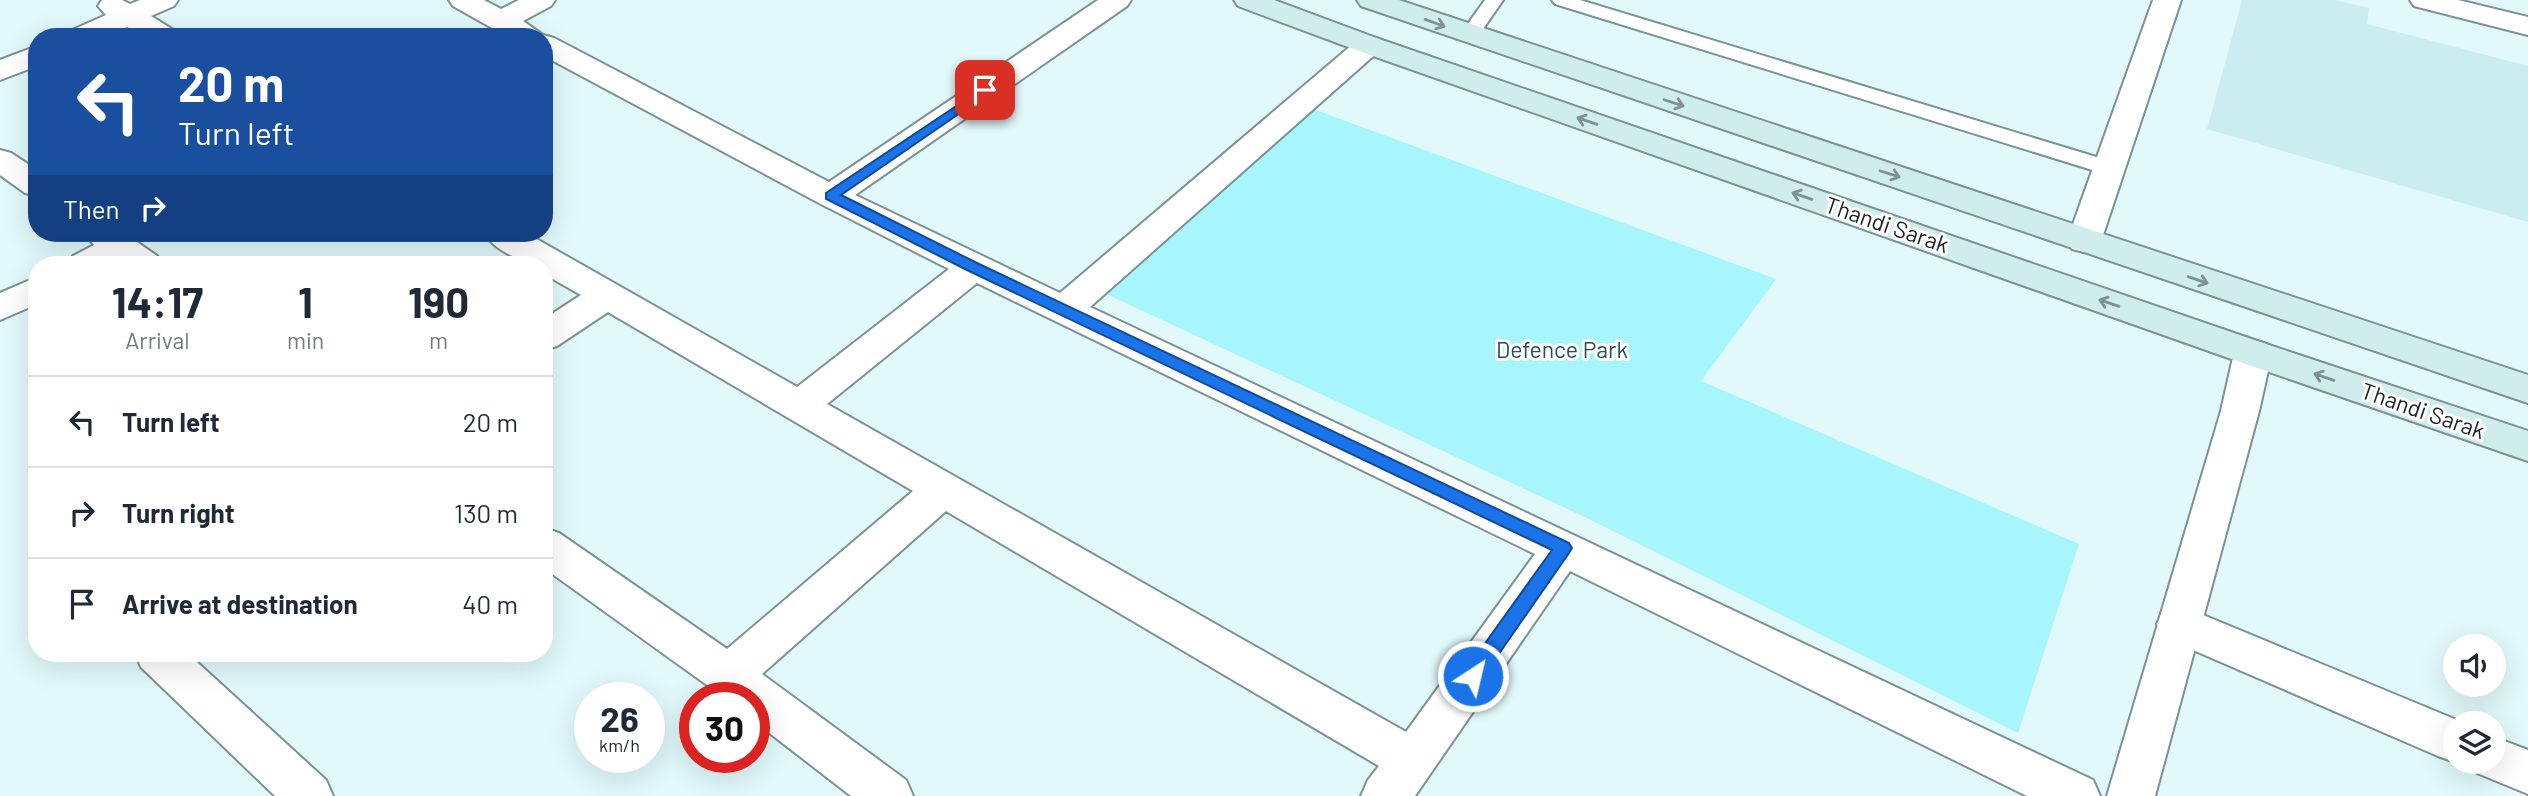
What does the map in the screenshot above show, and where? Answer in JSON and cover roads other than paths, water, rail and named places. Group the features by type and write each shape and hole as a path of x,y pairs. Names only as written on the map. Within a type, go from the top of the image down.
{"main road":[{"name":"Thandi Sarak","path":"1248,0 1369,45 2528,446"},
{"path":"1371,0 2528,389"}],"street":[{"path":"101,0 150,28"},
{"path":"101,28 164,0"},
{"path":"463,0 514,28"},
{"path":"501,21 541,0"},
{"path":"831,196 1117,0"},
{"path":"2084,241 2167,0"},
{"path":"2424,0 2528,26"},
{"path":"1064,310 1369,45"},
{"path":"553,49 831,196 974,267 2076,796"},
{"path":"0,71 28,59"},
{"path":"0,160 28,180"},
{"path":"516,242 540,256"},
{"path":"104,256 122,248"},
{"path":"553,263 798,407 944,488 1399,778 1563,548"},
{"path":"798,407 974,267"},
{"path":"0,308 28,294"},
{"path":"553,331 607,295"},
{"path":"2131,796 2240,411 2253,353"},
{"path":"729,675 944,488"},
{"path":"553,551 729,675 889,796"},
{"path":"2179,624 2443,736"},
{"path":"167,662 309,796"},
{"path":"2506,763 2528,772"}],"lane":[{"path":"1469,35 1494,0"},
{"path":"1561,0 2109,168"}],"park label":[{"name":"Defence Park","path":"1562,350"}]}
